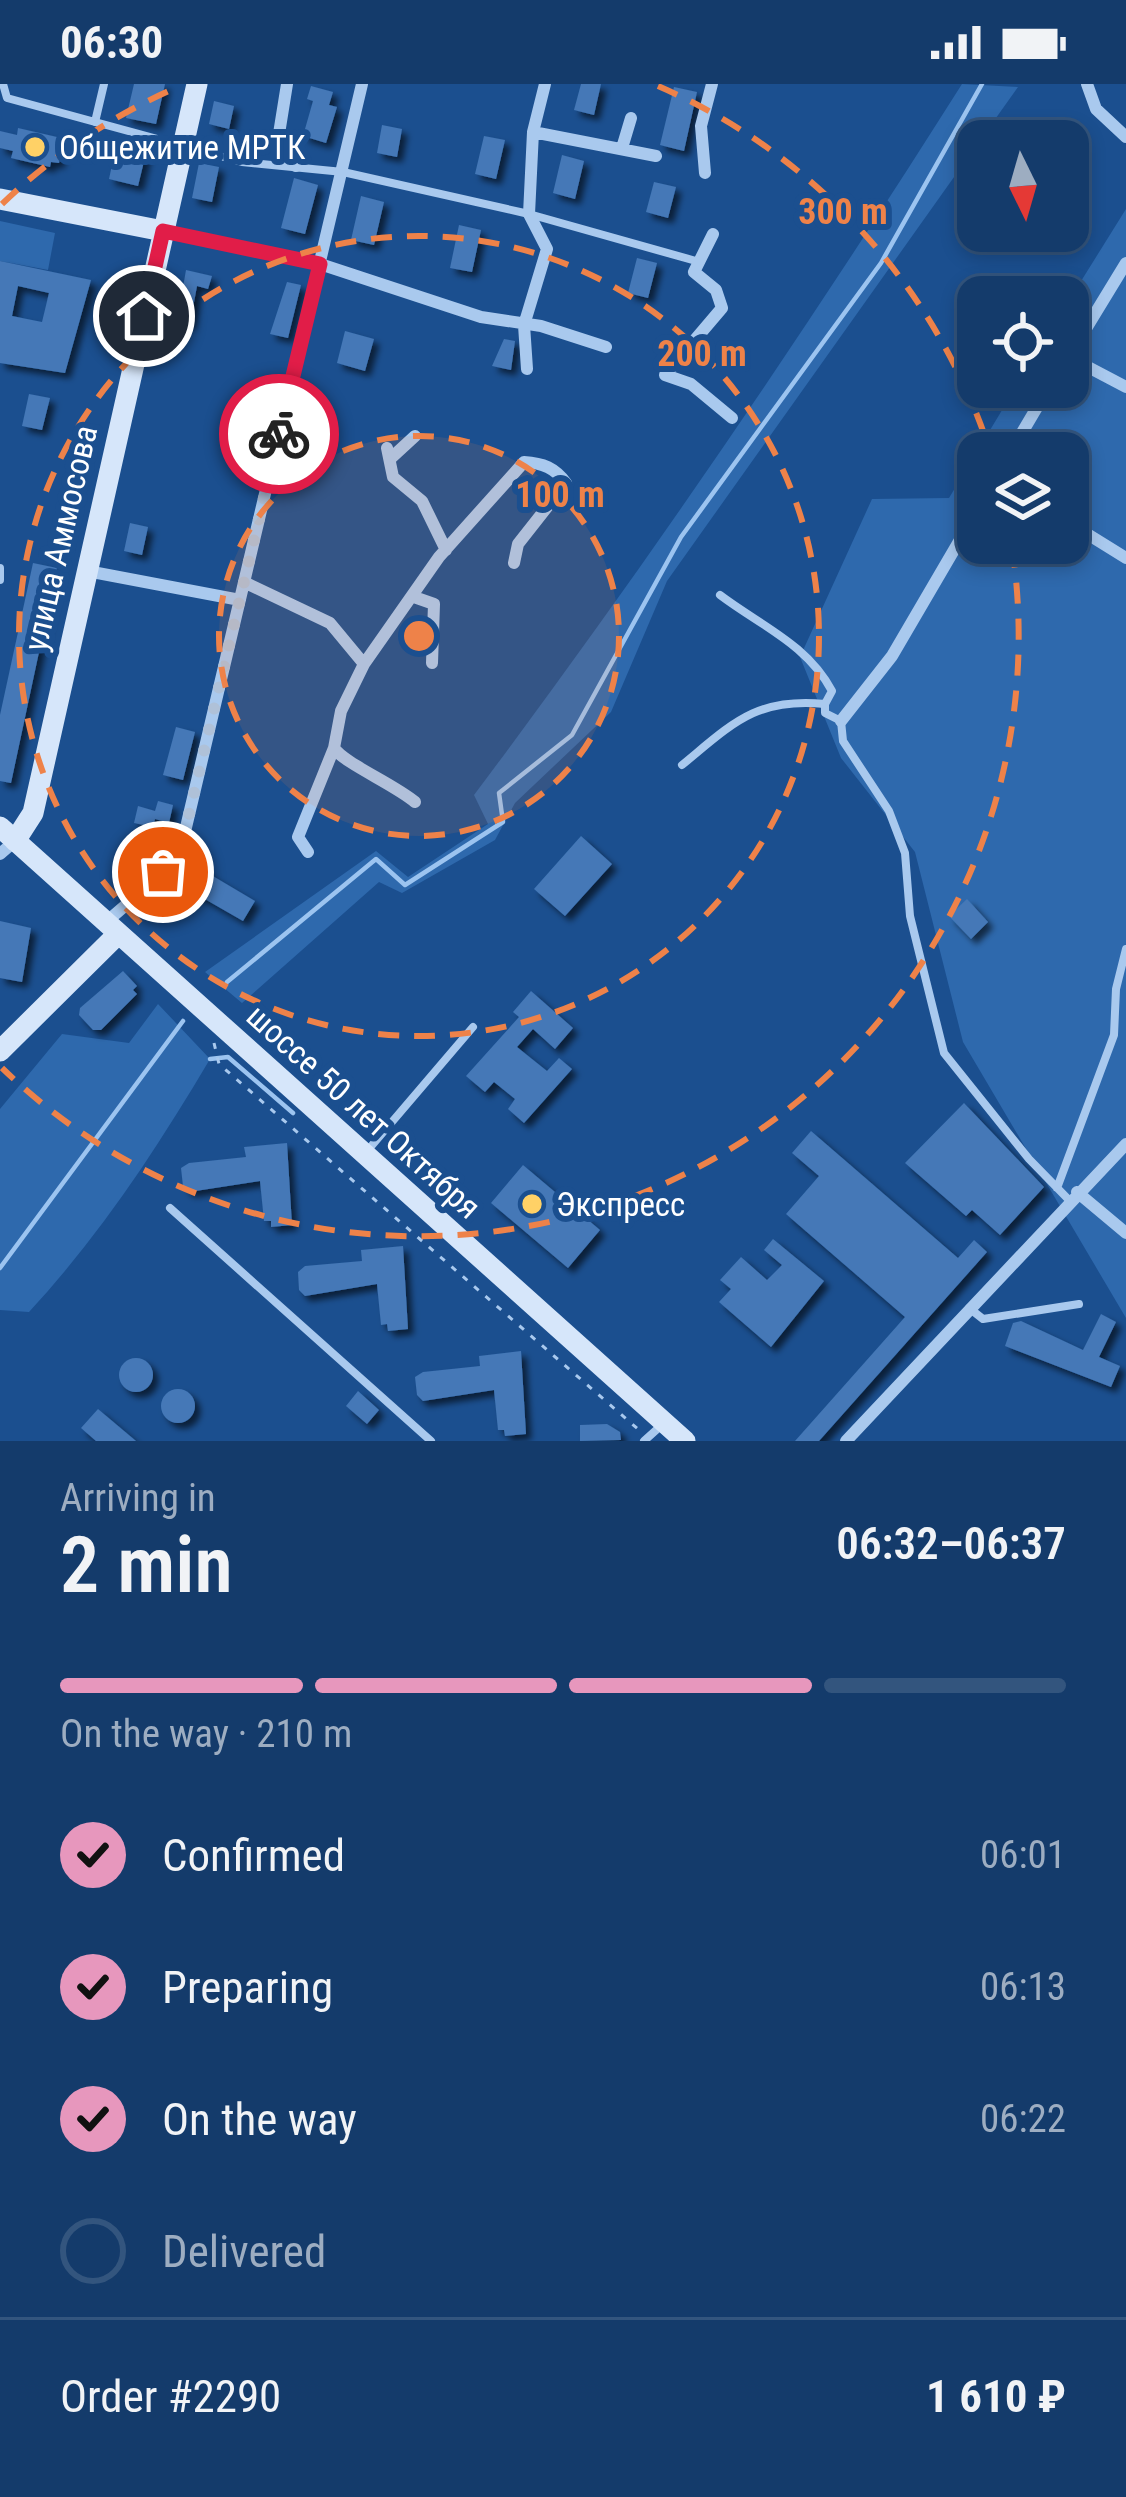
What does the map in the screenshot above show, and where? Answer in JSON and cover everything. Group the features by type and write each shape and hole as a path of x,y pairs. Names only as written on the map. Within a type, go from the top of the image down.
{"street":[{"name":"улица Аммосова","path":"5,841 33,813 197,84"},
{"path":"287,84 278,140 296,166"},
{"path":"0,1051 163,872 183,840 240,600 248,584 362,84"},
{"path":"527,369 524,325 547,249 529,214 533,132 545,84"},
{"path":"705,173 701,126 712,84"},
{"path":"1087,84 1096,109 1126,136"},
{"path":"533,132 618,153 631,118"},
{"path":"622,148 656,156"},
{"path":"0,199 320,264 481,317 606,347"},
{"path":"713,234 694,272 716,290 722,308 665,375 691,384 732,418"},
{"path":"1089,323 1126,263"},
{"path":"1089,368 1126,387"},
{"path":"415,436 389,453 393,477 422,501 446,550"},
{"path":"308,852 298,836 334,748 341,710 364,664 446,550 524,462 536,462 556,469 566,483 518,544 514,563"},
{"path":"1089,535 1126,558"},
{"path":"841,721 892,656 957,545"},
{"path":"87,571 240,600"},
{"path":"248,584 330,623 364,664"},
{"path":"414,597 434,604 432,664"},
{"path":"334,748 343,760 388,779 415,802"},
{"name":"шоссе 50 лет Октября","path":"5,841 111,928 364,1156 652,1434 685,1441"},
{"path":"846,1441 1126,1144"},
{"path":"1073,1196 1126,1233"}],"lane":[{"path":"4,84 7,98 242,163 343,172 529,214 696,261"},
{"path":"95,122 104,84"},
{"path":"0,568 0,580"},
{"path":"720,595 786,637 822,672 832,691 825,713 841,721 843,741 889,811 905,854 910,916 944,1052 1057,1188 1073,1196"},
{"path":"682,765 748,711 795,701 825,704"},
{"path":"1057,1188 1114,1035 1116,989 1126,949"},
{"path":"364,1156 472,1027"},
{"path":"170,1208 431,1441"},
{"path":"969,1308 992,1318 1079,1304"}],"path":[{"path":"215,1044 219,1064 652,1434"}],"shaded area":[{"path":"962,84 1018,87 995,120 957,120 957,173 667,581 611,712 515,803 495,840 402,893 379,882 242,1003 205,972 376,851 408,877 488,824 474,795 602,620 845,266"},
{"path":"1126,209 1126,1318 963,1042 915,852 841,758 800,657 872,499 949,498 957,485 957,564 1089,564 1089,432 989,432 1003,408 1089,408 1089,276 1084,276"},
{"path":"0,221 55,233 48,270 0,261"},
{"path":"158,1004 210,1059 126,1190 55,1282 29,1312 0,1310 0,1109 62,1034 129,1043"}],"building":[{"path":"134,84 165,84 156,124 126,118"},
{"path":"581,84 601,84 594,115 574,110"},
{"path":"311,86 333,92 329,105 337,107 326,143 303,136 313,101 307,99"},
{"path":"674,87 697,92 684,151 660,145"},
{"path":"214,101 234,106 229,129 209,124"},
{"path":"382,125 402,129 397,157 377,153"},
{"name":"Общежитие МРТК","path":"18,128 57,137 56,142 63,144 59,163 51,162 50,167 11,158 13,151 0,148 0,131 17,135"},
{"path":"484,136 505,140 496,179 475,174"},
{"path":"118,137 148,145 138,186 109,179"},
{"path":"562,155 584,161 575,199 553,193"},
{"path":"199,163 219,167 212,202 192,198"},
{"path":"294,178 318,185 305,234 281,228"},
{"path":"654,182 676,187 668,218 646,212"},
{"path":"361,196 384,202 374,245 351,240"},
{"path":"459,225 481,230 472,272 450,268"},
{"path":"637,258 657,263 648,298 628,293"},
{"path":"0,261 91,280 65,373 0,363","holes":["18,286 49,293 42,322 12,316"]},
{"path":"186,270 212,276 208,289 197,286 190,324 177,322"},
{"path":"287,282 301,285 288,338 270,334"},
{"path":"345,331 374,339 365,371 337,363"},
{"path":"504,339 515,341 511,370 492,366"},
{"path":"29,394 50,398 42,430 22,426"},
{"path":"226,425 268,434 259,472 247,470 252,442 224,435"},
{"path":"130,523 148,527 142,555 124,551"},
{"path":"33,563 57,568 11,783 0,781 0,715"},
{"path":"176,727 195,732 183,780 163,775"},
{"path":"158,801 173,805 169,823 155,819 153,827 134,823 138,806 155,811"},
{"path":"581,836 612,864 565,916 534,889"},
{"path":"201,869 255,901 243,921 189,890"},
{"path":"967,899 988,922 971,939 949,916"},
{"path":"0,921 31,928 22,982 0,978"},
{"path":"123,971 137,986 133,990 137,994 101,1030 93,1030 79,1015 80,1008"},
{"path":"531,991 573,1028 555,1049 533,1029 517,1047 547,1071 559,1058 572,1069 524,1123 508,1109 515,1099 494,1082 485,1092 466,1076 519,1017 513,1012"},
{"path":"964,1103 1044,1187 1000,1235 972,1210 966,1216 905,1163"},
{"path":"811,1131 958,1258 974,1240 987,1252 819,1441 795,1441 905,1317 786,1214 819,1176 792,1153"},
{"path":"287,1143 292,1225 271,1227 271,1221 264,1221 260,1181 189,1192 183,1186 181,1168 189,1163 246,1157 244,1147"},
{"path":"523,1165 600,1230 568,1268 491,1203"},
{"path":"773,1239 824,1281 771,1347 719,1302 731,1289 720,1280 741,1257 767,1280 782,1265 764,1250"},
{"path":"403,1246 408,1329 388,1331 387,1324 381,1325 377,1284 305,1296 299,1290 298,1272 305,1266 362,1261 361,1250"},
{"path":"1101,1314 1116,1322 1099,1357 1120,1366 1111,1387 1005,1346 1013,1323 1021,1321 1083,1350"},
{"path":"521,1351 526,1434 505,1436 504,1430 498,1430 494,1390 423,1401 417,1395 415,1377 423,1372 480,1366 479,1356"},
{"path":"136,1358 148,1363 153,1375 148,1387 136,1392 124,1387 119,1375 124,1363"},
{"path":"178,1389 190,1394 195,1406 190,1418 178,1423 166,1418 161,1406 166,1394"},
{"path":"358,1391 379,1410 367,1424 346,1406"},
{"path":"98,1409 136,1441 96,1441 81,1428"},
{"path":"607,1424 620,1432 621,1440 580,1441 580,1425"}],"waterway":[{"path":"227,982 376,859 405,885 503,822 499,793 572,735 681,537 881,263 982,84"},
{"path":"0,1268 183,1021"},
{"path":"210,1059 228,1057 293,1113"}],"way so far":[{"path":"163,872 183,840 240,600 248,584 279,434"}],"place":[{"name":"Общежитие МРТК","path":"35,147"},
{"name":"Экспресс","path":"532,1204"}],"route":[{"path":"144,316 163,231 320,264 279,434"}]}
